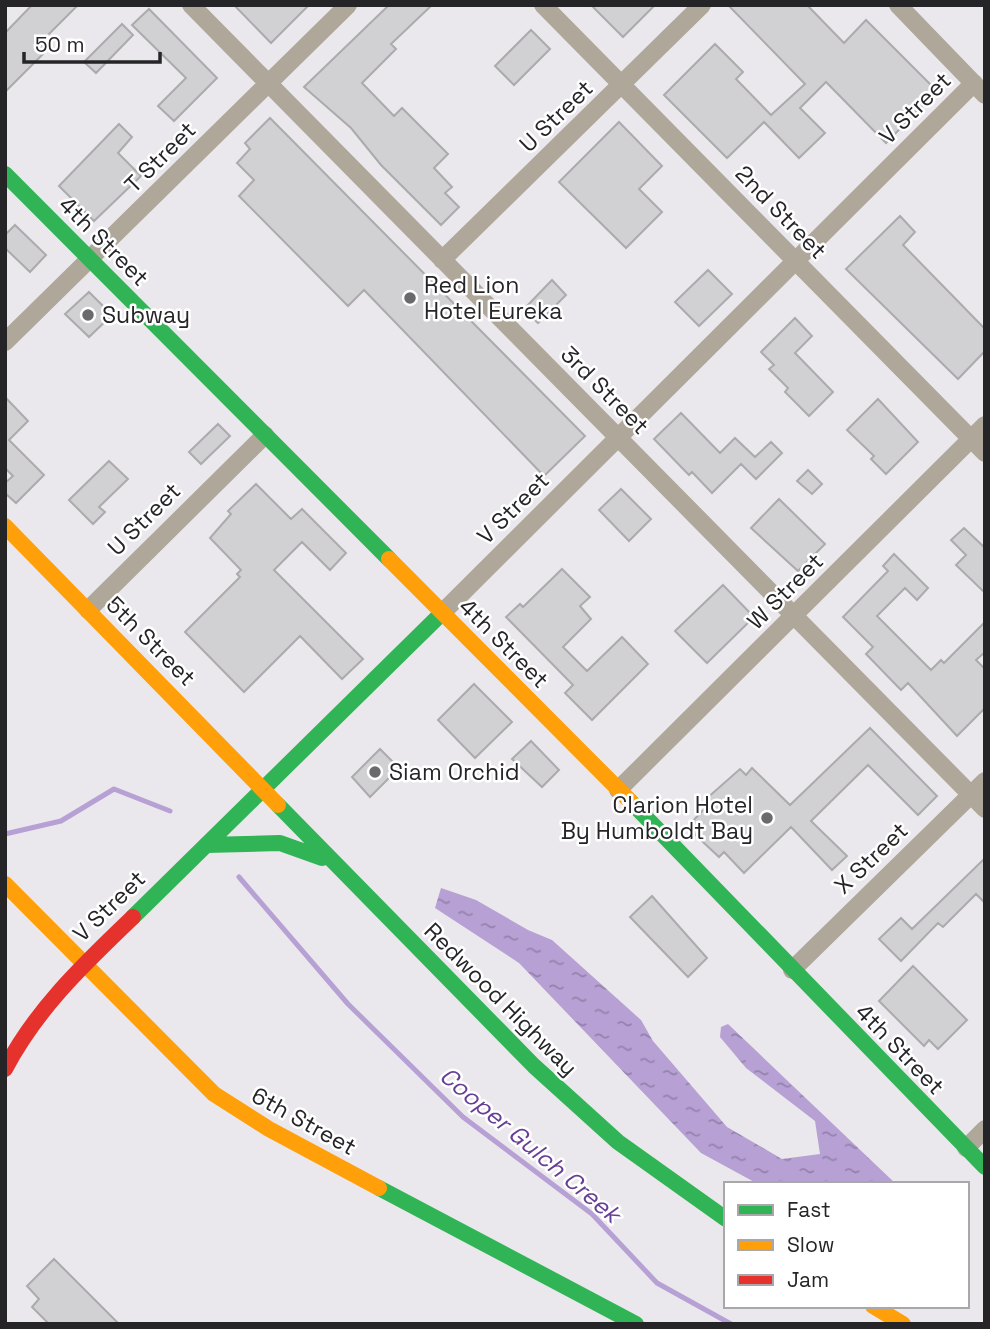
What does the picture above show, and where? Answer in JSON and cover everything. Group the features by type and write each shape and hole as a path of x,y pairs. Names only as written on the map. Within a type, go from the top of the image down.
{"main road":[{"name":"4th Street","path":"5,174 618,790 966,1148"},
{"name":"5th Street","path":"5,526 263,790"},
{"name":"V Street","path":"5,1069 24,1033 58,990 442,613"},
{"name":"Redwood Highway","path":"263,790 534,1066 618,1142 724,1218"},
{"path":"206,845 278,841 311,851 340,870"},
{"name":"6th Street","path":"5,884 209,1089 247,1117 636,1324"},
{"path":"966,1148 985,1167"},
{"path":"876,1308 903,1324"}],"street":[{"name":"3rd Street","path":"191,5 985,809"},
{"name":"T Street","path":"5,342 348,5"},
{"name":"2nd Street","path":"543,5 985,453"},
{"name":"U Street","path":"442,260 702,5"},
{"path":"898,5 979,89"},
{"name":"V Street","path":"442,613 795,261 979,89"},
{"name":"W Street","path":"618,790 985,425"},
{"name":"U Street","path":"88,610 265,435"},
{"name":"X Street","path":"792,970 985,781"},
{"path":"966,1148 985,1129"}],"water":[{"path":"441,888 476,900 528,930 552,940 641,1020 653,1041 727,1127 782,1159 820,1154 815,1121 746,1068 720,1037 721,1027 728,1024 894,1182 754,1182 701,1153 519,963 435,908"}],"building":[{"path":"32,5 78,5 40,43 47,50 5,92 5,33"},
{"path":"234,5 309,5 271,43"},
{"path":"389,5 432,5 391,44 396,49 362,83 394,116 402,108 448,154 434,168 452,187 445,193 459,207 441,225 381,165 351,128 304,87"},
{"path":"591,5 655,5 623,37"},
{"path":"728,5 807,5 844,43 866,20 937,91 886,143 826,82 800,108 825,133 799,158 764,122 727,158 664,95 715,44 743,72 736,79 771,115 805,84"},
{"path":"149,9 217,78 174,121 158,106 186,78 132,25"},
{"path":"122,24 133,35 96,73 84,62"},
{"path":"531,30 550,49 514,85 495,66"},
{"name":"Red Lion Hotel Eureka","path":"270,118 585,436 544,476 364,290 348,306 239,196 254,180 237,163 250,149 245,143"},
{"path":"619,122 662,166 639,189 662,212 626,248 559,182"},
{"path":"119,124 132,137 118,153 141,176 94,221 59,186"},
{"path":"900,216 915,232 903,245 985,329 985,351 958,379 846,269"},
{"path":"15,225 46,255 30,272 5,248 5,235"},
{"path":"708,270 732,294 699,326 675,302"},
{"path":"552,280 566,295 538,323 524,309"},
{"name":"Subway","path":"89,292 112,315 89,337 65,314"},
{"path":"795,318 812,336 795,353 833,392 809,416 785,392 788,388 769,369 774,365 761,352"},
{"path":"5,397 28,421 9,440 44,475 16,503 5,493 5,483 13,476 5,468"},
{"path":"878,399 918,442 886,474 871,459 874,456 847,430"},
{"path":"681,413 720,453 735,438 755,457 771,442 782,453 756,479 741,464 712,493 692,472 689,475 654,439"},
{"path":"218,424 230,436 201,464 189,452"},
{"path":"109,461 128,479 99,507 105,512 93,524 69,500"},
{"path":"808,470 822,484 812,494 797,481"},
{"path":"256,484 291,519 302,509 346,553 330,570 302,542 274,570 363,659 342,679 300,636 244,692 185,632 240,577 237,574 241,570 210,538 231,514 228,511"},
{"path":"621,489 651,519 629,541 599,510"},
{"path":"779,499 825,544 798,571 751,528"},
{"path":"964,528 985,548 985,593 956,565 966,555 951,540"},
{"path":"894,554 928,588 917,600 905,588 877,616 931,670 941,660 944,663 985,622 985,652 976,660 985,669 985,708 957,736 908,683 901,690 866,654 873,647 843,617 888,571 883,566"},
{"path":"562,569 590,597 580,606 591,619 563,647 587,671 622,637 648,664 592,720 565,693 573,685 506,617 520,604 523,607"},
{"path":"723,585 754,617 707,663 675,631"},
{"path":"474,684 512,722 475,758 438,720"},
{"path":"870,728 937,796 918,815 868,765 811,821 847,856 832,870 791,827 744,873 724,852 719,857 687,827 710,803 706,799 740,769 746,775 752,768 790,805"},
{"path":"531,741 559,770 542,787 512,759"},
{"name":"Siam Orchid","path":"380,749 399,768 370,797 352,777"},
{"path":"985,858 985,903 976,894 943,927 938,923 901,961 879,939 901,918 912,929"},
{"path":"652,896 707,958 688,977 630,917"},
{"path":"913,966 967,1020 938,1049 929,1040 924,1046 879,1001"},
{"path":"54,1259 119,1324 49,1324 32,1307 39,1299 27,1286"}],"waterway":[{"name":"Cooper Gulch Creek","path":"5,834 61,821 114,789 170,811"},
{"name":"Cooper Gulch Creek","path":"239,877 348,1004 463,1117 592,1214 657,1283 731,1324"}],"traffic: fast":[{"path":"5,174 389,559"},
{"path":"133,917 442,613"},
{"path":"631,802 985,1167"},
{"path":"278,805 534,1066 618,1142 724,1218"},
{"path":"206,845 280,843 322,858"},
{"path":"379,1188 636,1324"}],"traffic: slow":[{"path":"5,526 278,805"},
{"path":"389,559 631,802"},
{"path":"5,884 214,1094 269,1129 379,1188"},
{"path":"876,1308 903,1324"}],"traffic: jam":[{"path":"5,1069 47,1006 133,917"}],"place":[{"name":"Red Lion Hotel Eureka","path":"410,298"},
{"name":"Subway","path":"88,315"},
{"name":"Siam Orchid","path":"375,772"},
{"name":"Clarion Hotel By Humboldt Bay","path":"767,818"}]}
